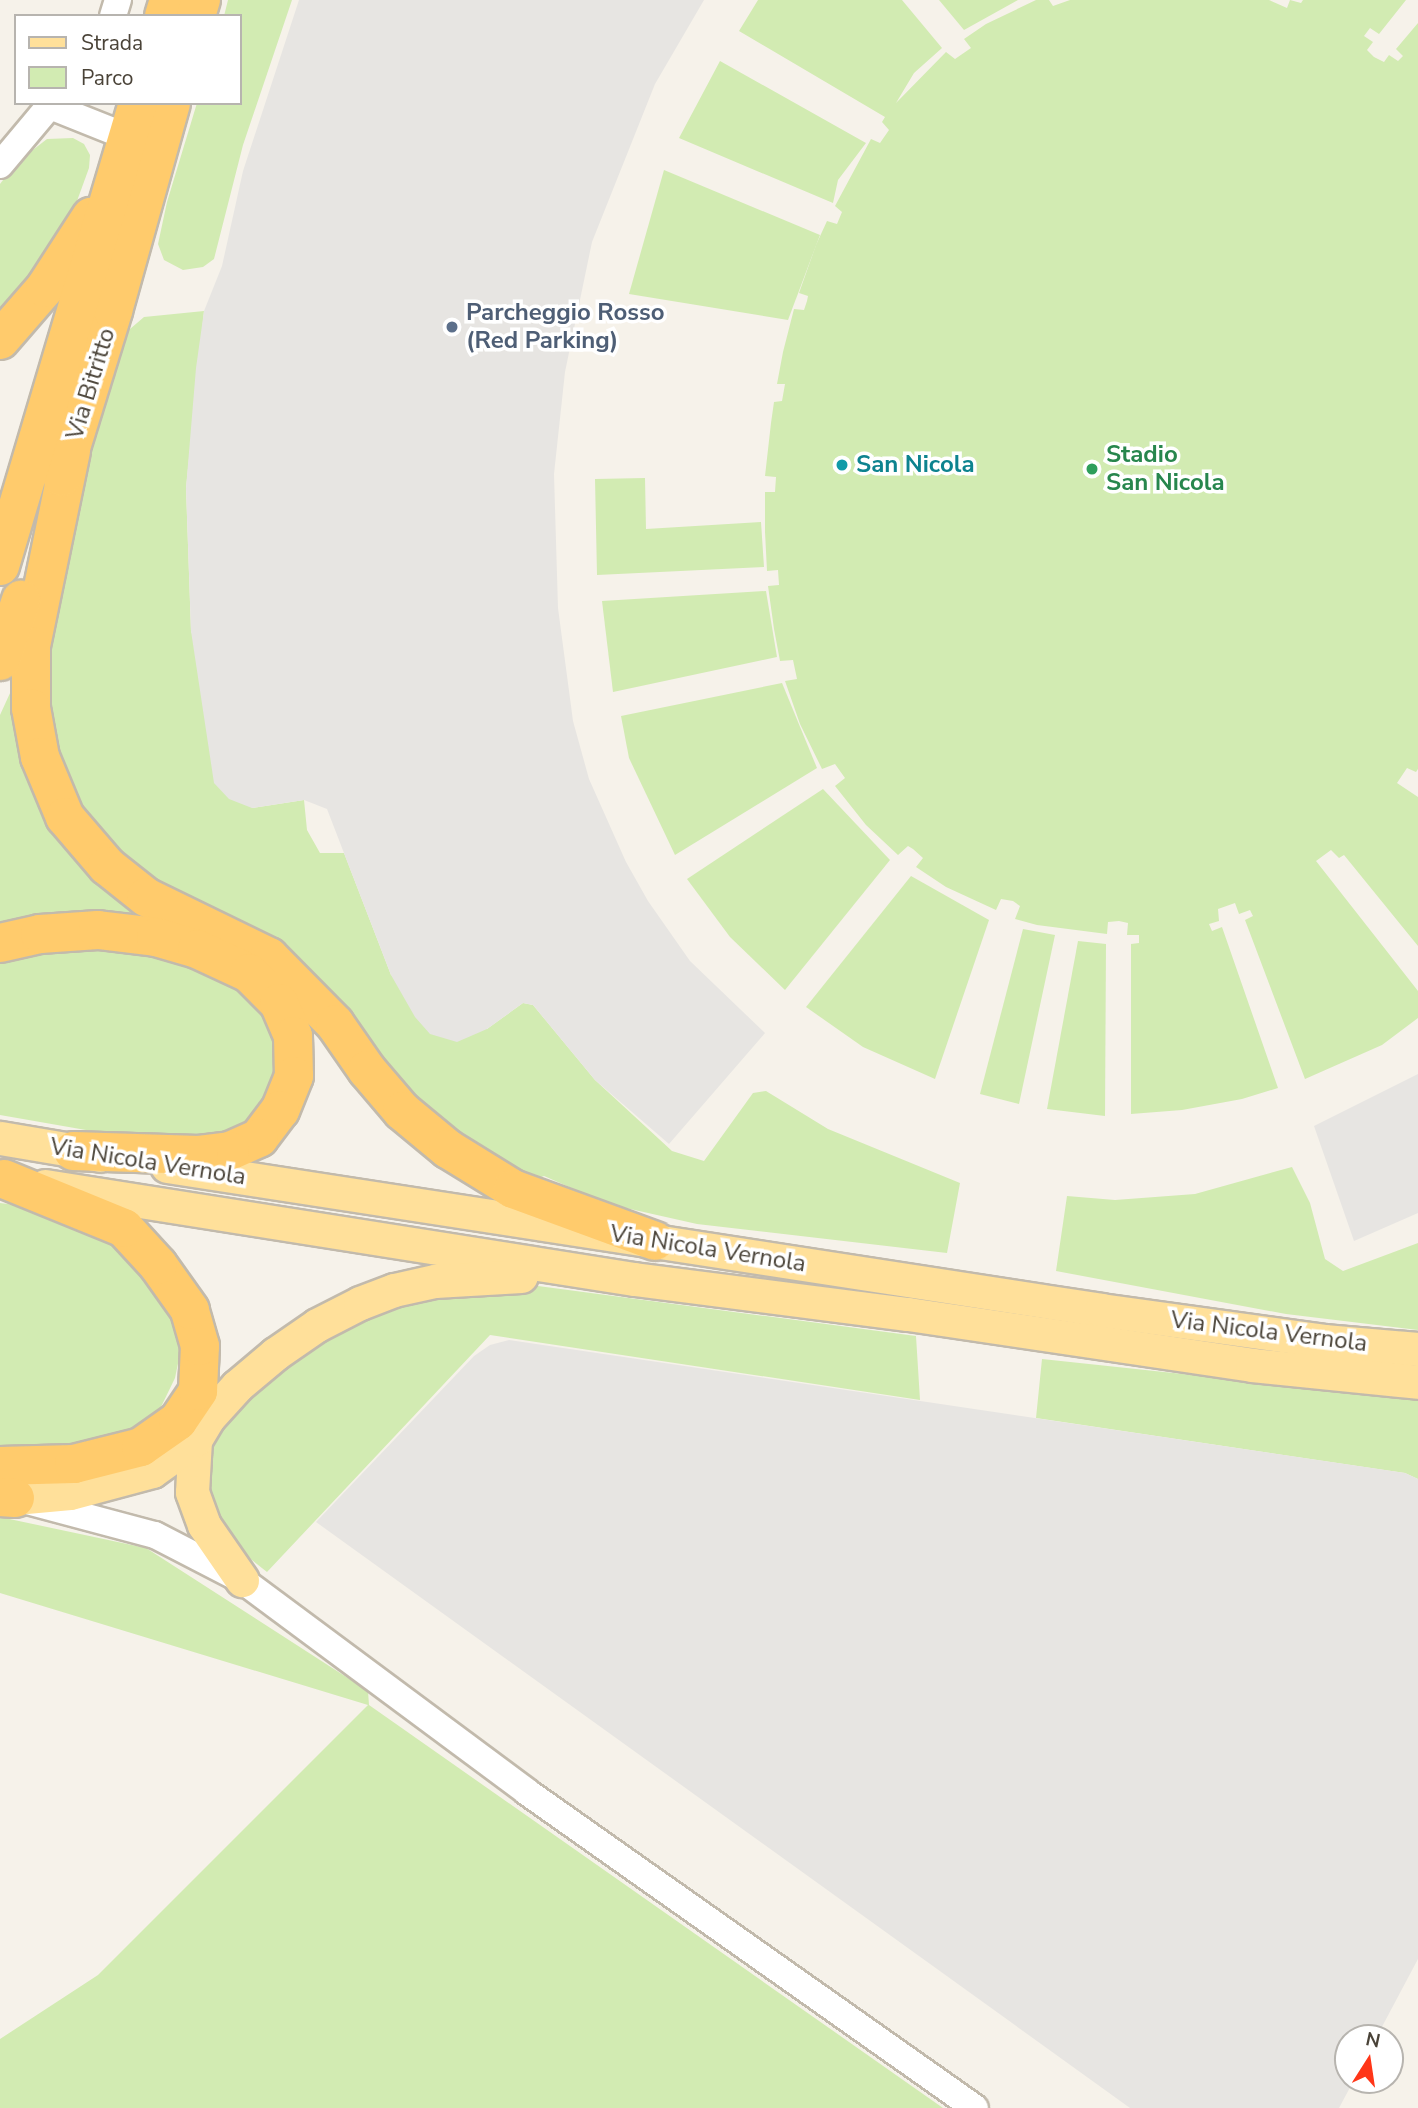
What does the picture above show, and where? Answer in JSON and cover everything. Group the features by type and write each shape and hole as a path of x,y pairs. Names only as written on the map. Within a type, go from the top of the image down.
{"highway":[{"name":"Via Bitritto","path":"0,661 71,451 170,105"},
{"name":"Via Bitritto","path":"0,566 133,120"},
{"path":"0,340 45,288 114,183"},
{"path":"71,451 31,646 31,708 40,757 65,817 107,866 146,897 269,957 335,1024 367,1070 402,1111 448,1149 513,1188 655,1241"},
{"path":"0,943 40,934 98,930 156,937 197,949 249,973 279,1003 293,1037 294,1076 280,1110 259,1138 230,1151 199,1155 73,1151"},
{"path":"2,1179 124,1228 158,1265 190,1310 200,1346 198,1391 178,1421 141,1447 74,1464 5,1487"}],"main road":[{"name":"Via Nicola Vernola","path":"0,1138 1101,1310 1325,1341 1418,1349"},
{"name":"Via Nicola Vernola","path":"2,1179 634,1279 908,1314 1252,1365 1418,1382"},
{"path":"5,1487 70,1493 152,1471 195,1440 209,1417 237,1386 275,1354 317,1325 394,1290 435,1280 502,1276 634,1279"},
{"path":"195,1440 192,1492 204,1525 242,1580"}],"street":[{"path":"0,165 50,105"},
{"path":"56,105 133,120"},
{"path":"5,1487 155,1535 242,1580 527,1792 975,2108"}],"green space":[{"path":"228,0 292,0 243,145 214,259 203,267 183,270 164,260 158,244 167,202 196,105 242,105 242,14 224,14"},
{"name":"Stadio San Nicola","path":"758,0 902,0 942,48 914,73 896,103 946,52 955,59 971,48 964,39 986,24 1036,0 1049,0 1053,6 1070,0 1269,0 1287,8 1290,0 1301,3 1303,0 1406,0 1379,34 1370,28 1364,36 1373,42 1367,50 1374,57 1384,62 1389,55 1398,61 1403,56 1396,49 1418,23 1418,769 1416,772 1407,768 1397,783 1418,797 1418,946 1344,855 1339,858 1331,850 1316,861 1418,991 1418,1018 1382,1045 1305,1079 1245,920 1253,916 1250,910 1239,914 1235,903 1218,909 1219,921 1209,924 1212,931 1222,927 1278,1088 1242,1099 1182,1110 1131,1114 1131,944 1139,943 1139,935 1127,935 1128,923 1119,921 1108,922 1107,934 1037,925 1015,919 1020,906 1013,901 1001,899 996,910 946,887 916,867 923,858 913,849 908,846 898,855 866,825 835,786 845,778 835,764 822,769 800,724 785,681 797,679 793,660 780,661 768,586 779,585 778,570 767,571 765,532 765,492 775,492 776,477 765,476 774,402 782,401 785,384 777,384 783,352 794,309 804,310 807,301 808,296 799,293 816,245 827,221 837,224 842,212 835,206 871,139 880,143 889,130 882,122 885,117 739,31"},
{"path":"939,0 1018,0 964,30"},
{"path":"720,61 866,143 838,180 833,203 679,138"},
{"path":"73,138 84,144 90,155 89,168 77,201 41,272 0,326 0,184 16,163 47,139"},
{"path":"664,170 820,235 788,320 629,294"},
{"path":"204,311 186,488 191,631 252,808 304,800 307,830 320,853 344,853 391,975 487,1029 523,1003 533,1005 595,1080 672,1151 704,1161 753,1093 766,1091 828,1129 960,1183 947,1253 697,1224 608,1204 544,1176 531,1181 404,1092 134,876 39,753 31,669 116,341 144,317"},
{"path":"645,478 646,529 761,522 764,567 597,575 595,479"},
{"path":"766,591 777,657 613,692 602,601"},
{"path":"16,680 20,720 139,912 0,928 0,715"},
{"path":"782,683 817,768 675,855 629,758 621,716"},
{"path":"823,789 890,860 785,990 730,937 687,879"},
{"path":"911,876 989,920 935,1079 863,1047 806,1007"},
{"path":"1023,929 1055,935 1019,1104 980,1094"},
{"path":"76,936 255,979 284,1054 264,1105 241,1129 166,1144 0,1115 0,945"},
{"path":"1078,941 1106,944 1105,1116 1047,1109"},
{"path":"1292,1167 1310,1203 1325,1259 1343,1271 1418,1243 1418,1330 1286,1314 1056,1271 1067,1196 1115,1200 1195,1194"},
{"path":"0,1203 52,1210 113,1241 182,1320 183,1339 175,1378 160,1409 139,1428 108,1444 0,1456"},
{"path":"523,1284 916,1336 920,1400 490,1335 267,1572 233,1545 210,1514 205,1458 215,1434 281,1358 417,1293"},
{"path":"1042,1359 1418,1399 1418,1479 1405,1473 1036,1418"},
{"path":"0,1517 146,1548 368,1691 369,1705 943,2108 0,2108 0,2039 98,1975 368,1705 0,1593"}],"shaded area":[{"path":"299,0 704,0 655,84 592,242 565,372 554,474 558,608 573,721 589,779 626,862 648,901 690,961 765,1033 669,1144 595,1080 533,1005 523,1003 487,1029 457,1042 430,1034 415,1017 391,975 327,809 304,800 252,808 229,799 214,783 191,631 186,488 196,368 204,311 222,266 243,171"},
{"path":"1418,1074 1418,1213 1354,1241 1314,1126"},
{"path":"509,1340 1405,1473 1418,1479 1418,1959 1383,2024 1334,2024 1334,2094 1346,2094 1339,2108 1130,2108 316,1522 474,1356 490,1345"}],"place":[{"name":"Parcheggio Rosso (Red Parking)","path":"452,327"},
{"name":"San Nicola","path":"842,465"},
{"name":"Stadio San Nicola","path":"1092,469"}]}
